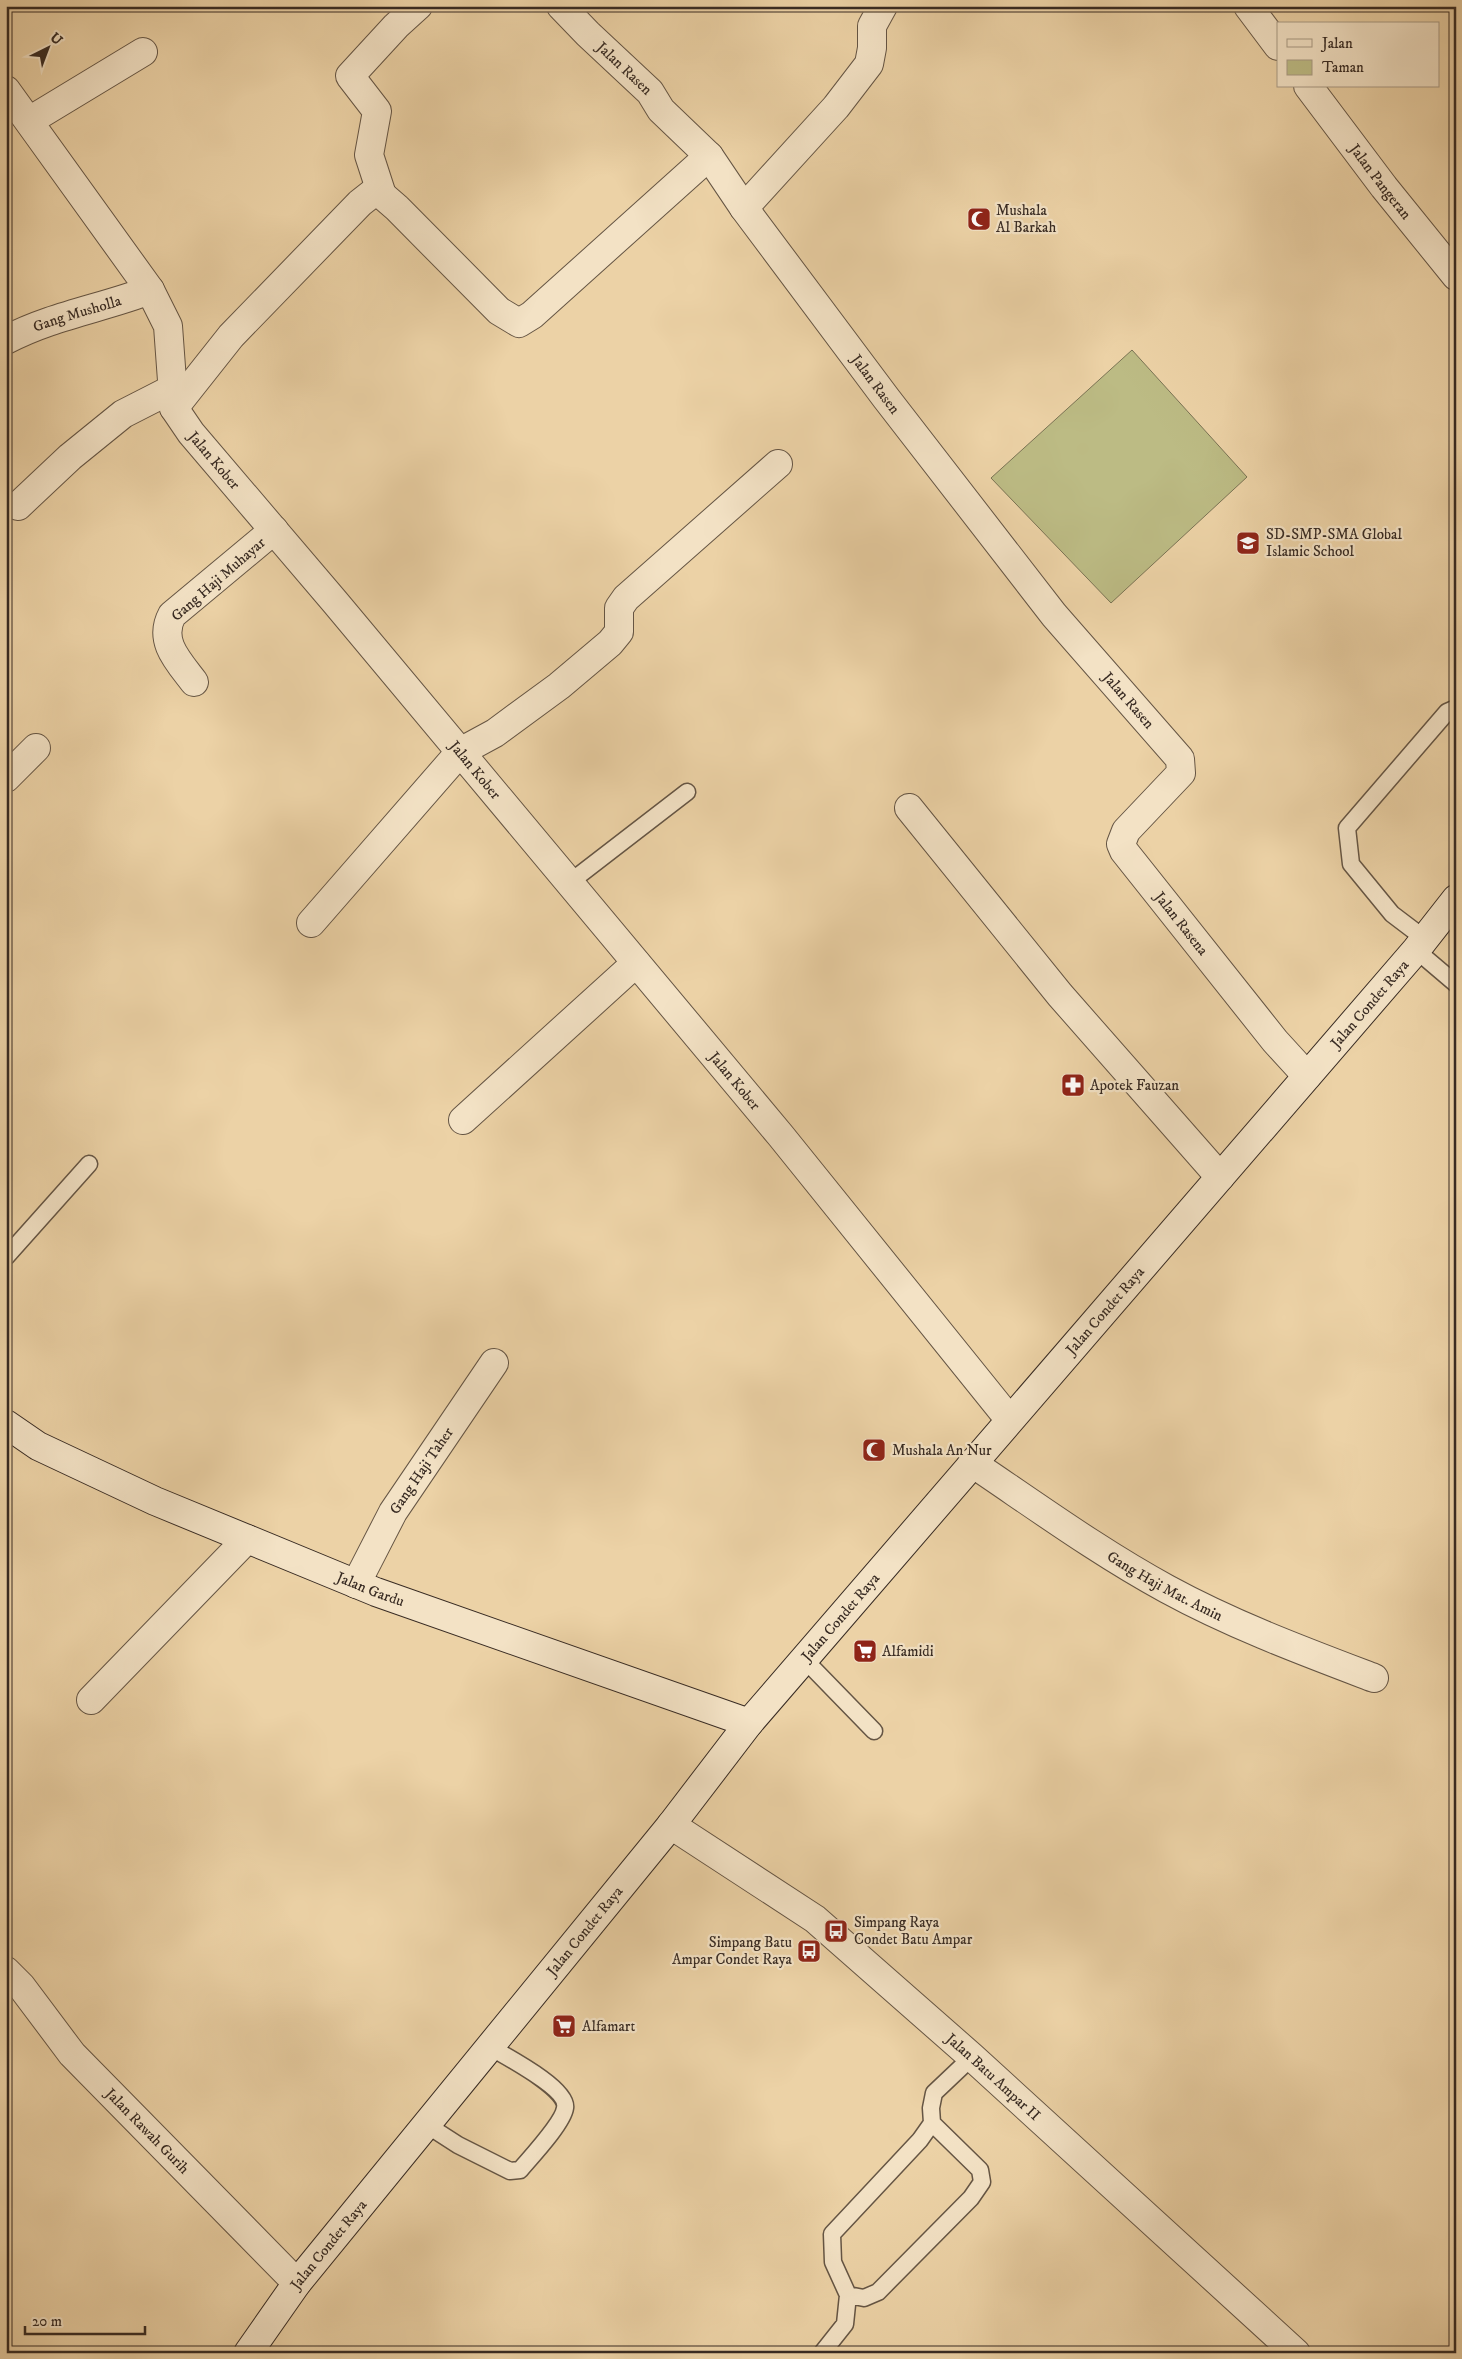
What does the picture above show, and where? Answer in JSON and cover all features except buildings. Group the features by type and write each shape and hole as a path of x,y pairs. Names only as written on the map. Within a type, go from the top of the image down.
{"street":[{"path":"382,195 369,155 377,111 350,76 396,26 418,6"},
{"name":"Jalan Rasen","path":"561,6 650,92 661,110 709,156 744,208 880,390 1054,615 1180,759 1182,769"},
{"path":"744,208 836,107 869,64 872,48 872,26 883,6"},
{"path":"1248,6 1277,45"},
{"path":"29,121 142,52"},
{"name":"Jalan Pangeran","path":"1310,88 1384,187 1456,276"},
{"name":"Jalan Kober","path":"6,90 150,290 168,326 173,398 191,434 274,530 781,1136 1010,1419"},
{"path":"18,506 70,457 123,414 173,398 272,291 360,203 374,192 382,195 499,311 519,323 532,315 709,156"},
{"name":"Gang Musholla","path":"6,340 60,319 118,303 150,290"},
{"path":"311,923 460,752 495,733 552,692 610,643 619,632 619,608 626,598 778,464"},
{"name":"Gang Haji Muhayar","path":"194,682 175,657 167,639 167,625 172,615 274,530"},
{"path":"6,778 36,748"},
{"name":"Jalan Rasena","path":"1182,769 1181,773 1126,830 1121,844 1124,851 1275,1041 1307,1076"},
{"path":"909,808 1060,995 1220,1178"},
{"name":"Jalan Condet Raya","path":"256,2349 298,2283 672,1825 749,1723 803,1658 1307,1076 1452,912"},
{"path":"463,1120 636,963"},
{"name":"Gang Haji Taher","path":"356,1584 393,1512 494,1363"},
{"name":"Jalan Gardu","path":"6,1424 38,1446 155,1501 356,1584 749,1723"},
{"name":"Gang Haji Mat. Amin","path":"972,1463 1100,1549 1167,1589 1243,1628 1374,1678"},
{"path":"91,1700 247,1539"},
{"name":"Jalan Batu Ampar II","path":"672,1825 815,1919 972,2057 1296,2353"},
{"name":"Jalan Rawah Gurih","path":"6,1971 21,1986 72,2054 298,2283"}],"lane":[{"path":"1456,708 1447,712 1347,828 1351,864 1392,914 1456,984"},
{"path":"569,883 687,792"},
{"path":"6,1257 89,1164"},
{"path":"803,1658 874,1730"},
{"path":"427,2125 458,2145 510,2171 516,2172 520,2170 552,2132 566,2108 564,2099 556,2090 529,2071 490,2047"},
{"path":"822,2353 845,2324 848,2295 833,2262 832,2234 920,2140 932,2123 934,2094 972,2057"},
{"path":"848,2295 864,2298 878,2292 971,2198 982,2182 980,2170 932,2123"}],"green space":[{"path":"1132,350 1247,477 1111,603 991,478"}],"place":[{"name":"Mushala Al Barkah","path":"979,219"},
{"name":"SD-SMP-SMA Global Islamic School","path":"1248,543"},
{"name":"Apotek Fauzan","path":"1073,1085"},
{"name":"Mushala An Nur","path":"874,1450"},
{"name":"Alfamidi","path":"865,1651"},
{"name":"Simpang Raya Condet Batu Ampar","path":"836,1931"},
{"name":"Simpang Batu Ampar Condet Raya","path":"809,1951"},
{"name":"Alfamart","path":"564,2026"}]}
